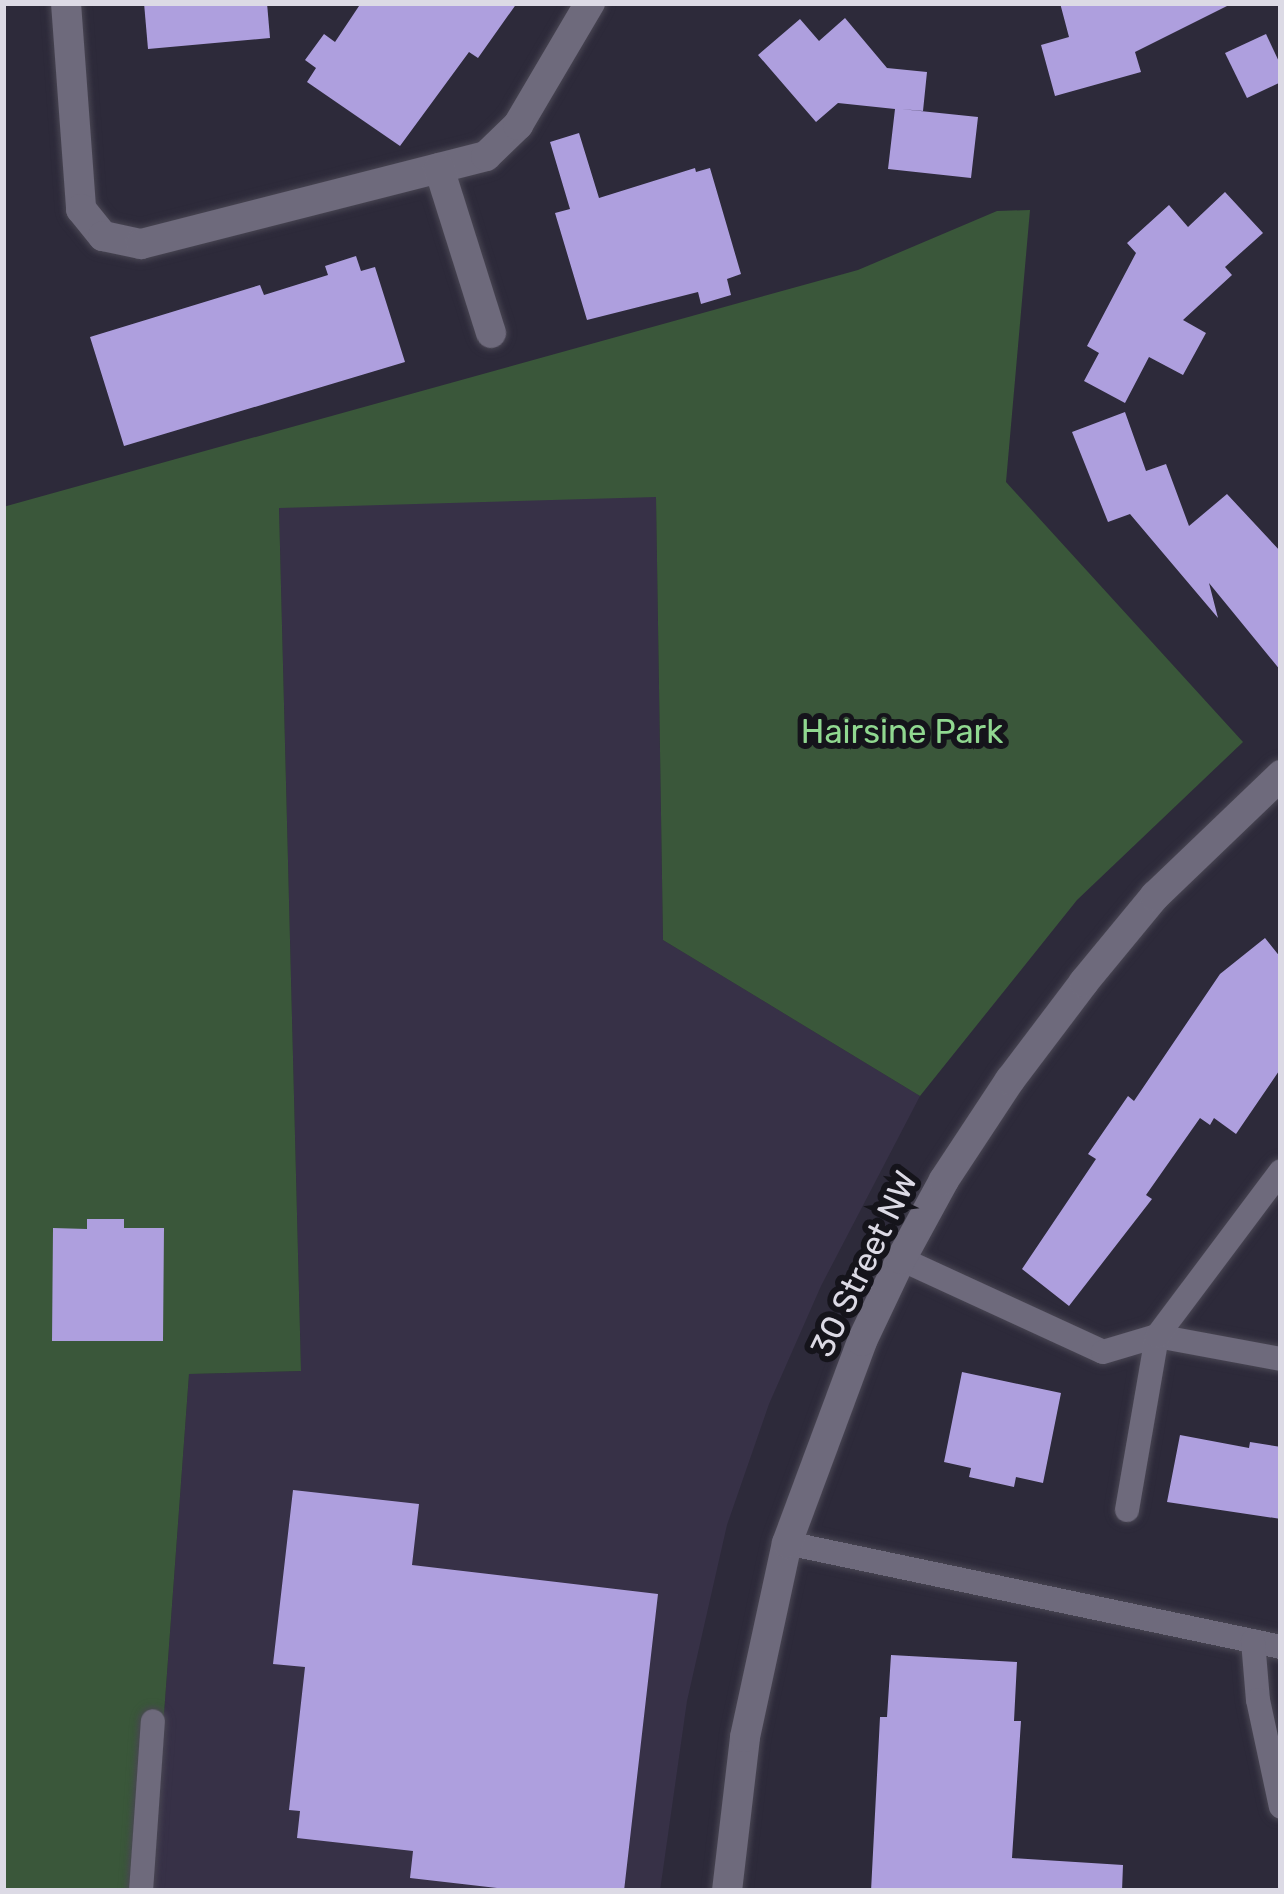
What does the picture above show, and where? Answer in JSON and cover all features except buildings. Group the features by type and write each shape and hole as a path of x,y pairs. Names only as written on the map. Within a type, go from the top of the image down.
{"street":[{"path":"66,3 81,209 103,236 141,244 486,156 518,125 590,3"},
{"path":"440,168 491,333"},
{"name":"30 Street NW","path":"727,1891 745,1737 787,1543 848,1376 901,1259 944,1180 1084,982 1155,896 1281,775"}],"lane":[{"path":"1127,1510 1157,1336 1281,1171"},
{"path":"901,1259 1103,1352 1157,1336 1281,1359"},
{"path":"787,1543 1281,1647"},
{"path":"1253,1641 1258,1700 1281,1807"},
{"path":"141,1891 153,1721"}],"shaded area":[{"path":"656,496 663,940 920,1096 821,1286 769,1404 727,1525 687,1701 660,1891 151,1891 189,1374 301,1371 279,507"}],"green space":[{"name":"Hairsine Park","path":"1030,210 1006,482 1243,742 1077,900 920,1096 663,940 656,497 279,508 301,1371 189,1374 151,1891 3,1891 3,507 858,270 997,211"}]}
